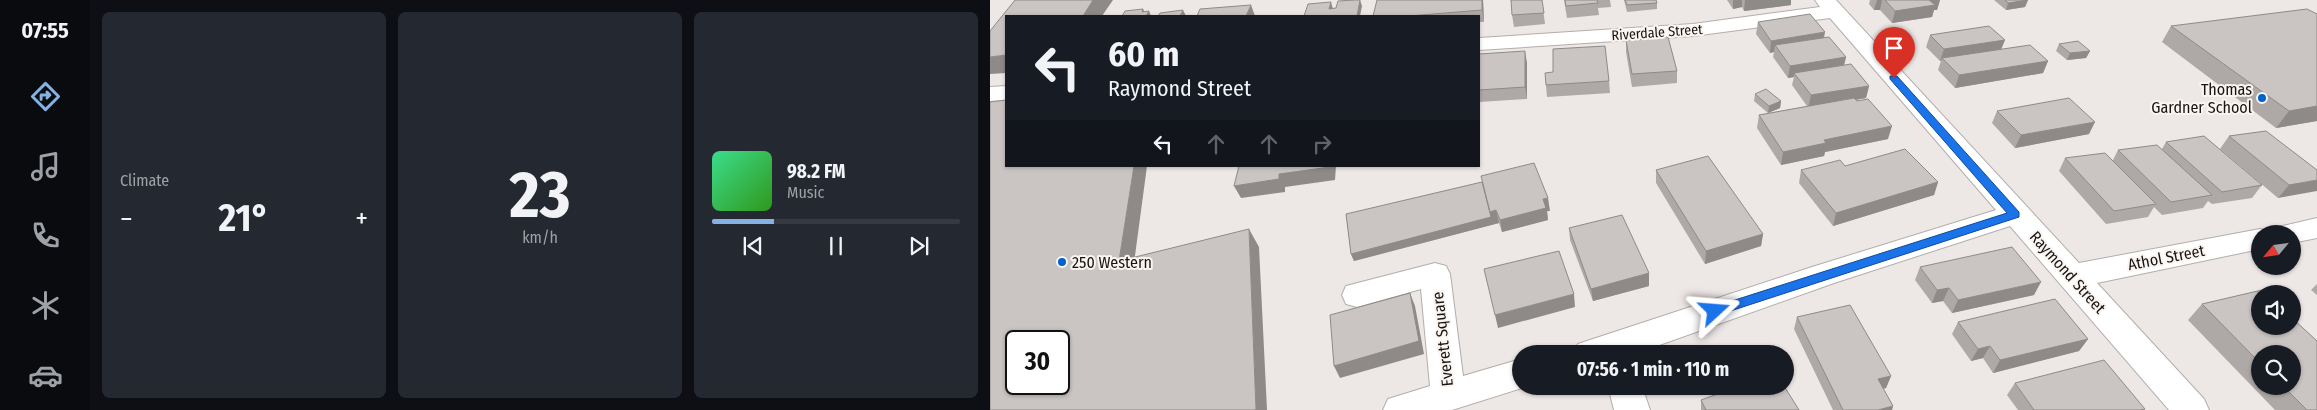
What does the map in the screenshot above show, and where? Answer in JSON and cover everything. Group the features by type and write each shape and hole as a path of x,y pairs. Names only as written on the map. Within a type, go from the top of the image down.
{"street":[{"name":"Riverdale Street","path":"1480,44 1693,30 1830,5"},
{"name":"Raymond Street","path":"1830,5 2191,410"},
{"path":"990,94 1005,92"},
{"path":"1624,345 1822,275 2015,214"},
{"path":"2301,231 2317,228"},
{"name":"Athol Street","path":"2073,276 2251,241"},
{"name":"Everett Square","path":"1357,295 1435,274 1448,396"},
{"name":"Everett Square","path":"1401,410 1512,377"},
{"path":"1628,395 1632,410"}],"building":[{"path":"1015,0 1093,0 1084,15 1005,15 1005,55 990,57 990,31"},
{"path":"1360,0 1357,15 1304,15 1308,4 1331,2 1329,9 1336,8 1338,1"},
{"path":"1377,0 1482,0 1482,10 1421,15 1373,15"},
{"path":"1511,0 1542,0 1544,13 1512,15"},
{"path":"1565,0 1597,0 1598,3 1566,6"},
{"path":"1625,0 1656,0 1657,3 1627,5"},
{"path":"1885,0 1929,0 1935,5 1895,11"},
{"path":"2005,0 2028,0 2008,3"},
{"path":"1251,5 1246,15 1197,15 1200,9"},
{"path":"1143,9 1142,12 1149,11 1147,15 1123,15 1125,11"},
{"path":"2307,9 2317,14 2317,106 2289,111 2171,26"},
{"path":"1183,10 1180,15 1159,15 1160,13"},
{"path":"1810,14 1825,32 1771,41 1758,22"},
{"path":"1989,26 2005,40 1944,49 1930,35"},
{"path":"1668,37 1677,71 1632,74 1626,40"},
{"path":"1829,37 1846,57 1790,66 1775,45"},
{"path":"2078,41 2090,51 2070,53 2059,44"},
{"path":"2030,45 2048,61 1959,75 1942,58"},
{"path":"1605,46 1609,81 1546,85 1545,73 1553,72 1553,49"},
{"path":"1525,51 1525,87 1480,90 1480,54"},
{"path":"1851,64 1869,86 1811,95 1794,73"},
{"path":"1766,89 1781,101 1769,106 1755,94"},
{"path":"1854,98 1857,101 1868,99 1892,126 1824,140 1826,143 1783,152 1759,115"},
{"path":"2069,98 2095,122 2021,135 1997,111"},
{"name":"250 Western","path":"1005,100 1005,167 1134,167 1119,261 1249,229 1256,410 990,410 990,102"},
{"path":"2266,131 2317,170 2317,180 2289,185 2229,136"},
{"path":"2204,136 2262,185 2222,192 2166,142"},
{"path":"2157,145 2212,195 2171,202 2118,150"},
{"path":"1905,149 1938,182 1836,213 1801,170 1840,160 1845,166"},
{"path":"2105,153 2156,204 2114,211 2065,158"},
{"path":"1708,156 1763,234 1706,251 1656,170"},
{"path":"1534,163 1548,198 1543,199 1546,208 1500,220 1496,210 1490,212 1481,176"},
{"path":"1239,167 1330,167 1279,174 1279,179 1234,186"},
{"path":"1482,182 1491,217 1351,254 1346,214"},
{"path":"1622,215 1649,273 1591,289 1569,228"},
{"path":"2012,247 2041,282 1958,300 1949,288 1937,290 1920,267"},
{"path":"1559,251 1574,294 1495,315 1484,269"},
{"path":"1410,293 1419,341 1334,366 1330,315"},
{"path":"2251,293 2251,335 2301,335 2301,326 2317,341 2317,410 2307,410 2292,395 2301,395 2301,345 2251,345 2251,354 2202,304"},
{"path":"2055,299 2088,339 2000,360 1990,346 1978,349 1958,322"},
{"path":"1850,305 1891,376 1878,379 1893,406 1878,410 1843,410 1797,317"},
{"path":"2104,360 2145,409 2034,410 2015,383"},
{"path":"1715,395 1790,395 1799,410 1706,410 1701,400"}],"place":[{"name":"Thomas Gardner School","path":"2262,98"},
{"name":"250 Western","path":"1062,262"}],"route":[{"path":"1715,311 2015,214 1894,78"}]}
